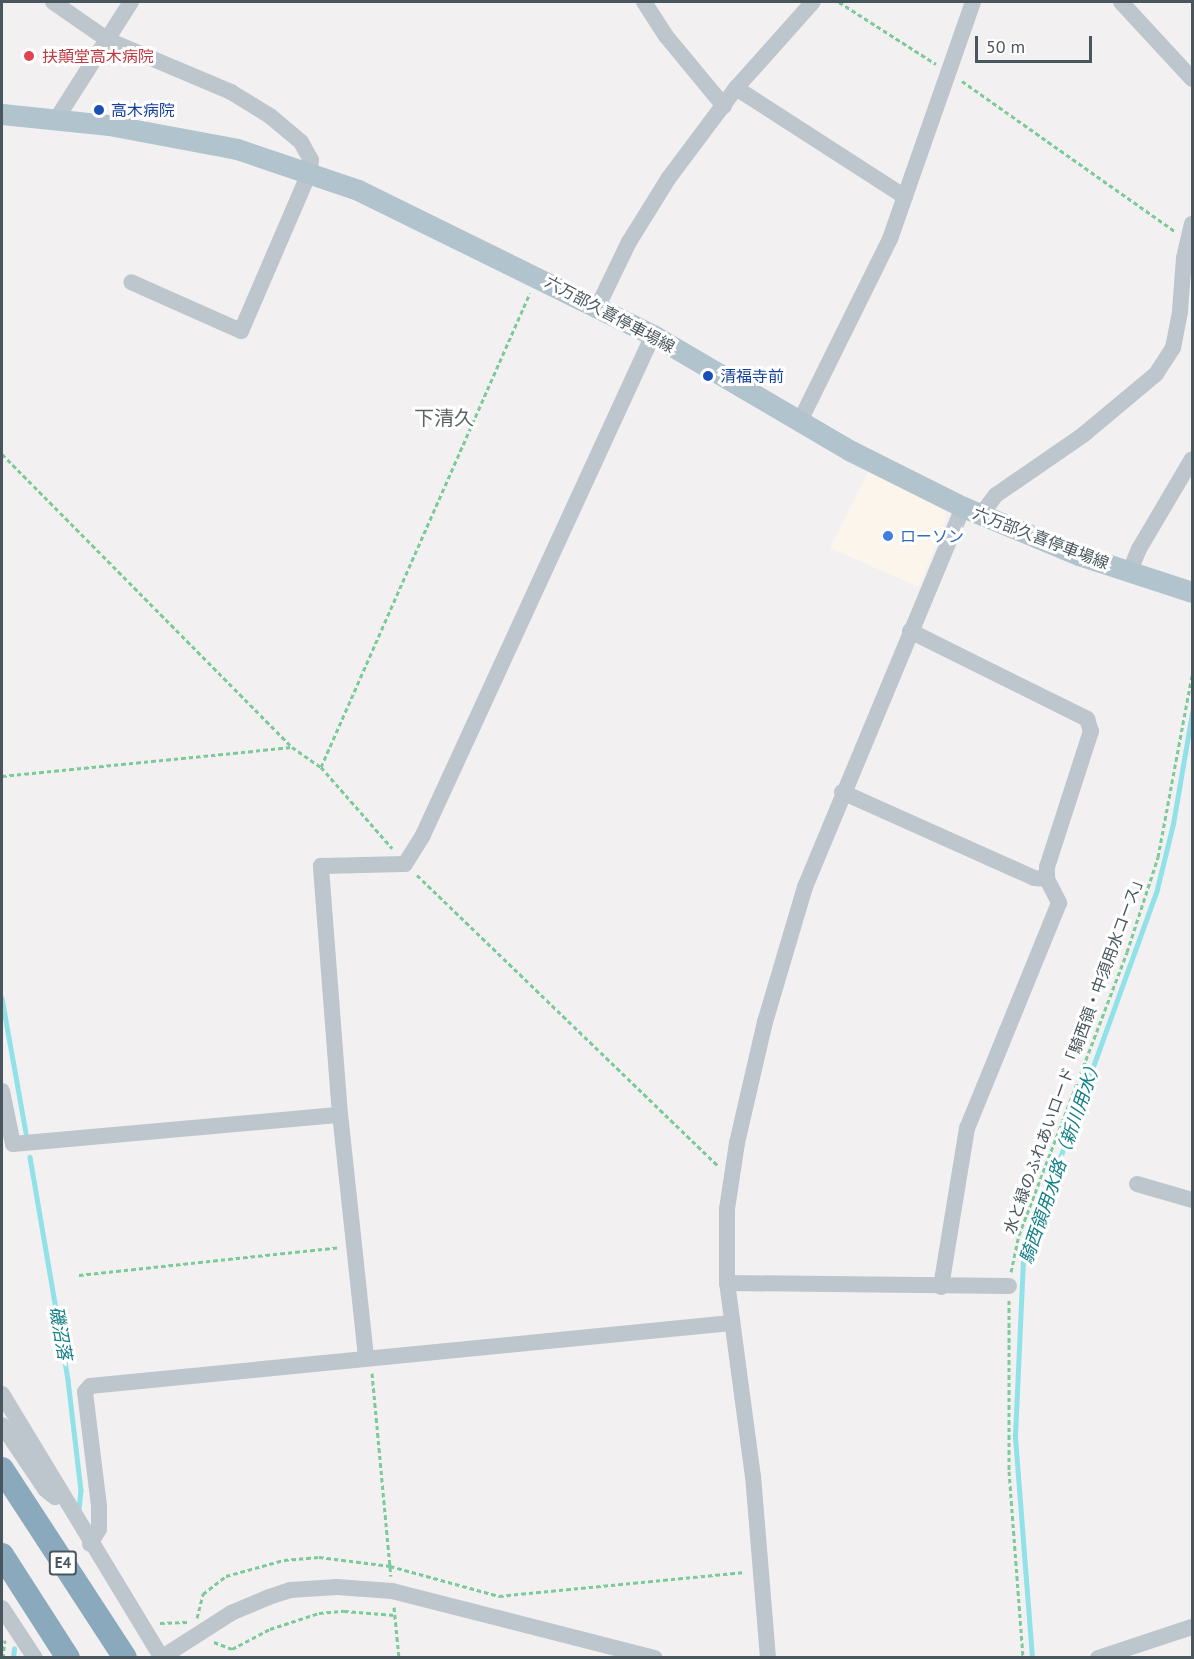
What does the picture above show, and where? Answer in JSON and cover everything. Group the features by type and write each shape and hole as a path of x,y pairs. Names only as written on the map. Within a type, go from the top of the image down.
{"highway":[{"name":"E4","path":"2,1469 125,1658"},
{"path":"2,1555 68,1658"}],"main road":[{"name":"六万部久喜停車場線","path":"2,114 57,118 237,149 310,171 598,306 653,335 800,421 972,512 1130,572 1192,592"}],"street":[{"path":"53,2 108,40 231,92 270,116 305,147 311,160 310,171 241,331 131,282"},
{"path":"57,118 131,2"},
{"path":"644,2 666,36 724,106"},
{"path":"598,306 648,208 736,88 813,2"},
{"path":"800,421 875,274 905,197 973,2"},
{"path":"1121,2 1192,79"},
{"path":"736,88 905,197"},
{"path":"768,1658 753,1477 727,1283 727,1209 731,1177 765,1022 805,887 842,792 910,632 972,512 1083,435 1156,374 1173,348 1186,310 1190,232"},
{"path":"369,1357 340,1115 321,866 405,864 429,824 653,335"},
{"path":"1130,572 1192,459"},
{"path":"910,632 1087,719 1091,731 1047,867 1047,879 1059,903 967,1128 941,1287"},
{"path":"842,792 1034,878 1047,879"},
{"path":"2,1091 13,1144 340,1115"},
{"path":"1137,1184 1192,1200"},
{"path":"727,1283 1009,1286"},
{"path":"90,1544 99,1529 99,1506 85,1392 90,1386 731,1323"},
{"path":"2,1394 67,1507 161,1658 231,1613 290,1590 366,1587 655,1658"},
{"path":"2,1425 45,1489 67,1507"},
{"path":"2,1608 35,1658"},
{"path":"1098,1658 1192,1627"}],"path":[{"path":"839,2 1190,232"},
{"path":"321,767 537,276"},
{"path":"2,454 292,747 321,767 405,864 731,1177"},
{"name":"水と緑のふれあいロード「騎西領・中須用水コース」","path":"1023,1658 1009,1471 1009,1286 1019,1235 1127,952 1158,857 1192,676"},
{"path":"2,776 292,747"},
{"path":"79,1275 357,1245"},
{"path":"369,1357 391,1578"},
{"path":"393,1606 399,1658"},
{"path":"159,1623 197,1621"}],"shaded area":[{"name":"ローソン","path":"869,470 941,505 947,516 919,587 830,548"}],"waterway":[{"name":"騎西領用水路（新川用水）","path":"1032,1658 1015,1436 1023,1260 1157,889 1173,824 1192,713"},
{"name":"磯沼落","path":"2,998 26,1133"},
{"name":"磯沼落","path":"30,1157 68,1380 81,1490 79,1509"},
{"name":"磯沼落","path":"13,1658 14,1649"}],"place":[{"name":"扶顛堂高木病院","path":"29,56"},
{"name":"高木病院","path":"99,110"},
{"name":"清福寺前","path":"708,376"},
{"name":"ローソン","path":"888,536"}],"district":[{"name":"下清久","path":"444,418"}]}
